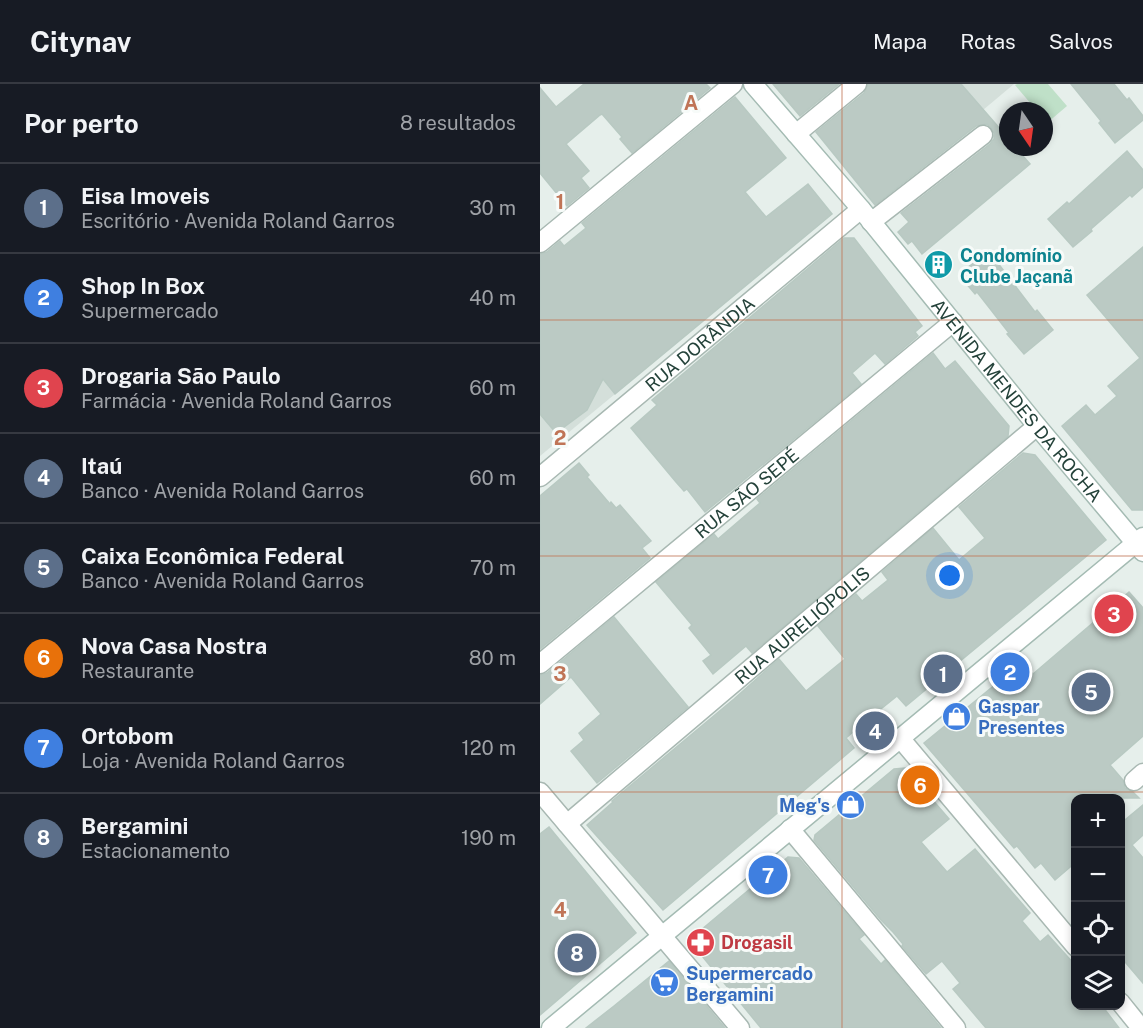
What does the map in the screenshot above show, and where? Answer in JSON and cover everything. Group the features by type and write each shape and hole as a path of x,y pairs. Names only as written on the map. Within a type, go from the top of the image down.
{"street":[{"path":"540,243 733,84"},
{"name":"AVENIDA MENDES DA ROCHA","path":"753,84 866,216 1037,426 1141,544"},
{"path":"796,134 857,84"},
{"name":"RUA DORÂNDIA","path":"540,477 866,216 983,135"},
{"name":"RUA SÃO SEPÉ","path":"540,664 953,322"},
{"name":"RUA AURELIÓPOLIS","path":"567,824 1037,426"},
{"path":"551,1028 900,738 1141,544"},
{"path":"900,738 1071,941"},
{"path":"540,792 740,1028"},
{"path":"790,829 956,1028"},
{"path":"1125,1008 1141,1028"}],"shaded area":[{"path":"961,84 1014,84 983,110"},
{"path":"543,309 615,394 540,456 540,312"}],"green space":[{"path":"1048,84 1067,106 1053,118 1053,102 1029,102 1015,85"}],"building":[{"path":"584,84 706,84 710,88 632,153 620,139 622,137 602,114 600,115 566,144 589,171 581,178 589,188 567,206 540,173 540,88 556,107"},
{"path":"773,84 839,84 800,116"},
{"path":"868,84 961,84 999,128 999,156 1023,156 1030,164 922,254 912,241 908,244 898,232 909,222 901,213 990,144 994,139 994,133 987,124 976,126 875,205 816,132 864,93"},
{"path":"1071,84 1114,84 1127,100 1129,98 1143,116 1143,120 1115,143 1099,123 1101,121"},
{"path":"735,97 786,158 745,192 766,217 808,184 832,214 615,394 603,379 587,410 556,433 540,414 540,254 547,252 560,241 564,246 586,228 582,223"},
{"path":"1127,151 1143,170 1143,187 1132,197 1130,195 1073,247 1048,219 1067,202 1069,204"},
{"path":"844,238 854,238 922,326 915,332 918,336 885,364 875,353 852,373 861,384 705,512 687,489 684,491 676,482 631,428 657,405 652,400"},
{"path":"1143,247 1143,510 1132,510 1062,426 1086,405 1095,415 1117,396 1108,386 1140,358 1087,295"},
{"path":"988,250 1035,312 1037,310 1053,330 1024,354 977,292 975,294 959,275"},
{"path":"933,353 945,369 955,361 1009,426 1008,436 752,653 746,646 713,674 703,661 711,655 689,628 692,625 656,582 714,534 718,539 760,503 757,499"},
{"path":"1023,453 1035,455 1106,540 906,706 897,696 861,725 846,738 854,748 663,910 587,825 612,801 779,659 806,691 845,659 818,626 856,594 862,601 888,580 882,572 933,528 959,560 985,538 959,507"},
{"path":"579,463 589,475 587,477 610,504 611,502 616,508 620,505 651,541 642,548 650,558 540,649 540,496"},
{"path":"1129,592 1143,608 1143,736 1110,765 1123,780 1125,788 1139,798 1125,798 1125,794 1071,794 1071,866 1055,880 1041,863 1035,868 1017,846 1014,848 924,743 1023,662 1033,674"},
{"path":"614,617 688,707 597,783 571,751 584,740 579,733 601,714 571,677 540,704 540,675 547,673"},
{"path":"905,768 949,819 921,842 947,872 975,849 1030,913 1022,921 1040,942 1048,935 1071,960 1071,1010 1105,1010 1119,1028 986,1028 953,989 960,983 942,961 926,974 814,840 815,835 894,769"},
{"path":"1143,805 1143,835 1132,845 1143,858 1143,983 1125,962 1125,820"},
{"path":"549,827 636,933 540,1015 540,834"},
{"path":"788,857 799,858 864,935 859,939 881,964 885,960 941,1028 761,1028 689,940"},
{"name":"Supermercado Bergamini","path":"669,961 725,1028 586,1028 614,1006"}],"place":[{"name":"Condomínio Clube Jaçanã","path":"939,265"},
{"name":"Drogaria São Paulo","path":"1114,614"},
{"name":"Shop In Box","path":"1010,672"},
{"name":"Eisa Imoveis","path":"943,674"},
{"name":"Caixa Econômica Federal","path":"1091,692"},
{"name":"Gaspar Presentes","path":"957,716"},
{"name":"Itaú","path":"875,731"},
{"name":"Nova Casa Nostra","path":"920,785"},
{"name":"Meg's","path":"851,805"},
{"name":"Ortobom","path":"768,875"},
{"name":"Drogasil","path":"700,942"},
{"name":"Bergamini","path":"577,953"},
{"name":"Supermercado Bergamini","path":"665,983"}]}
